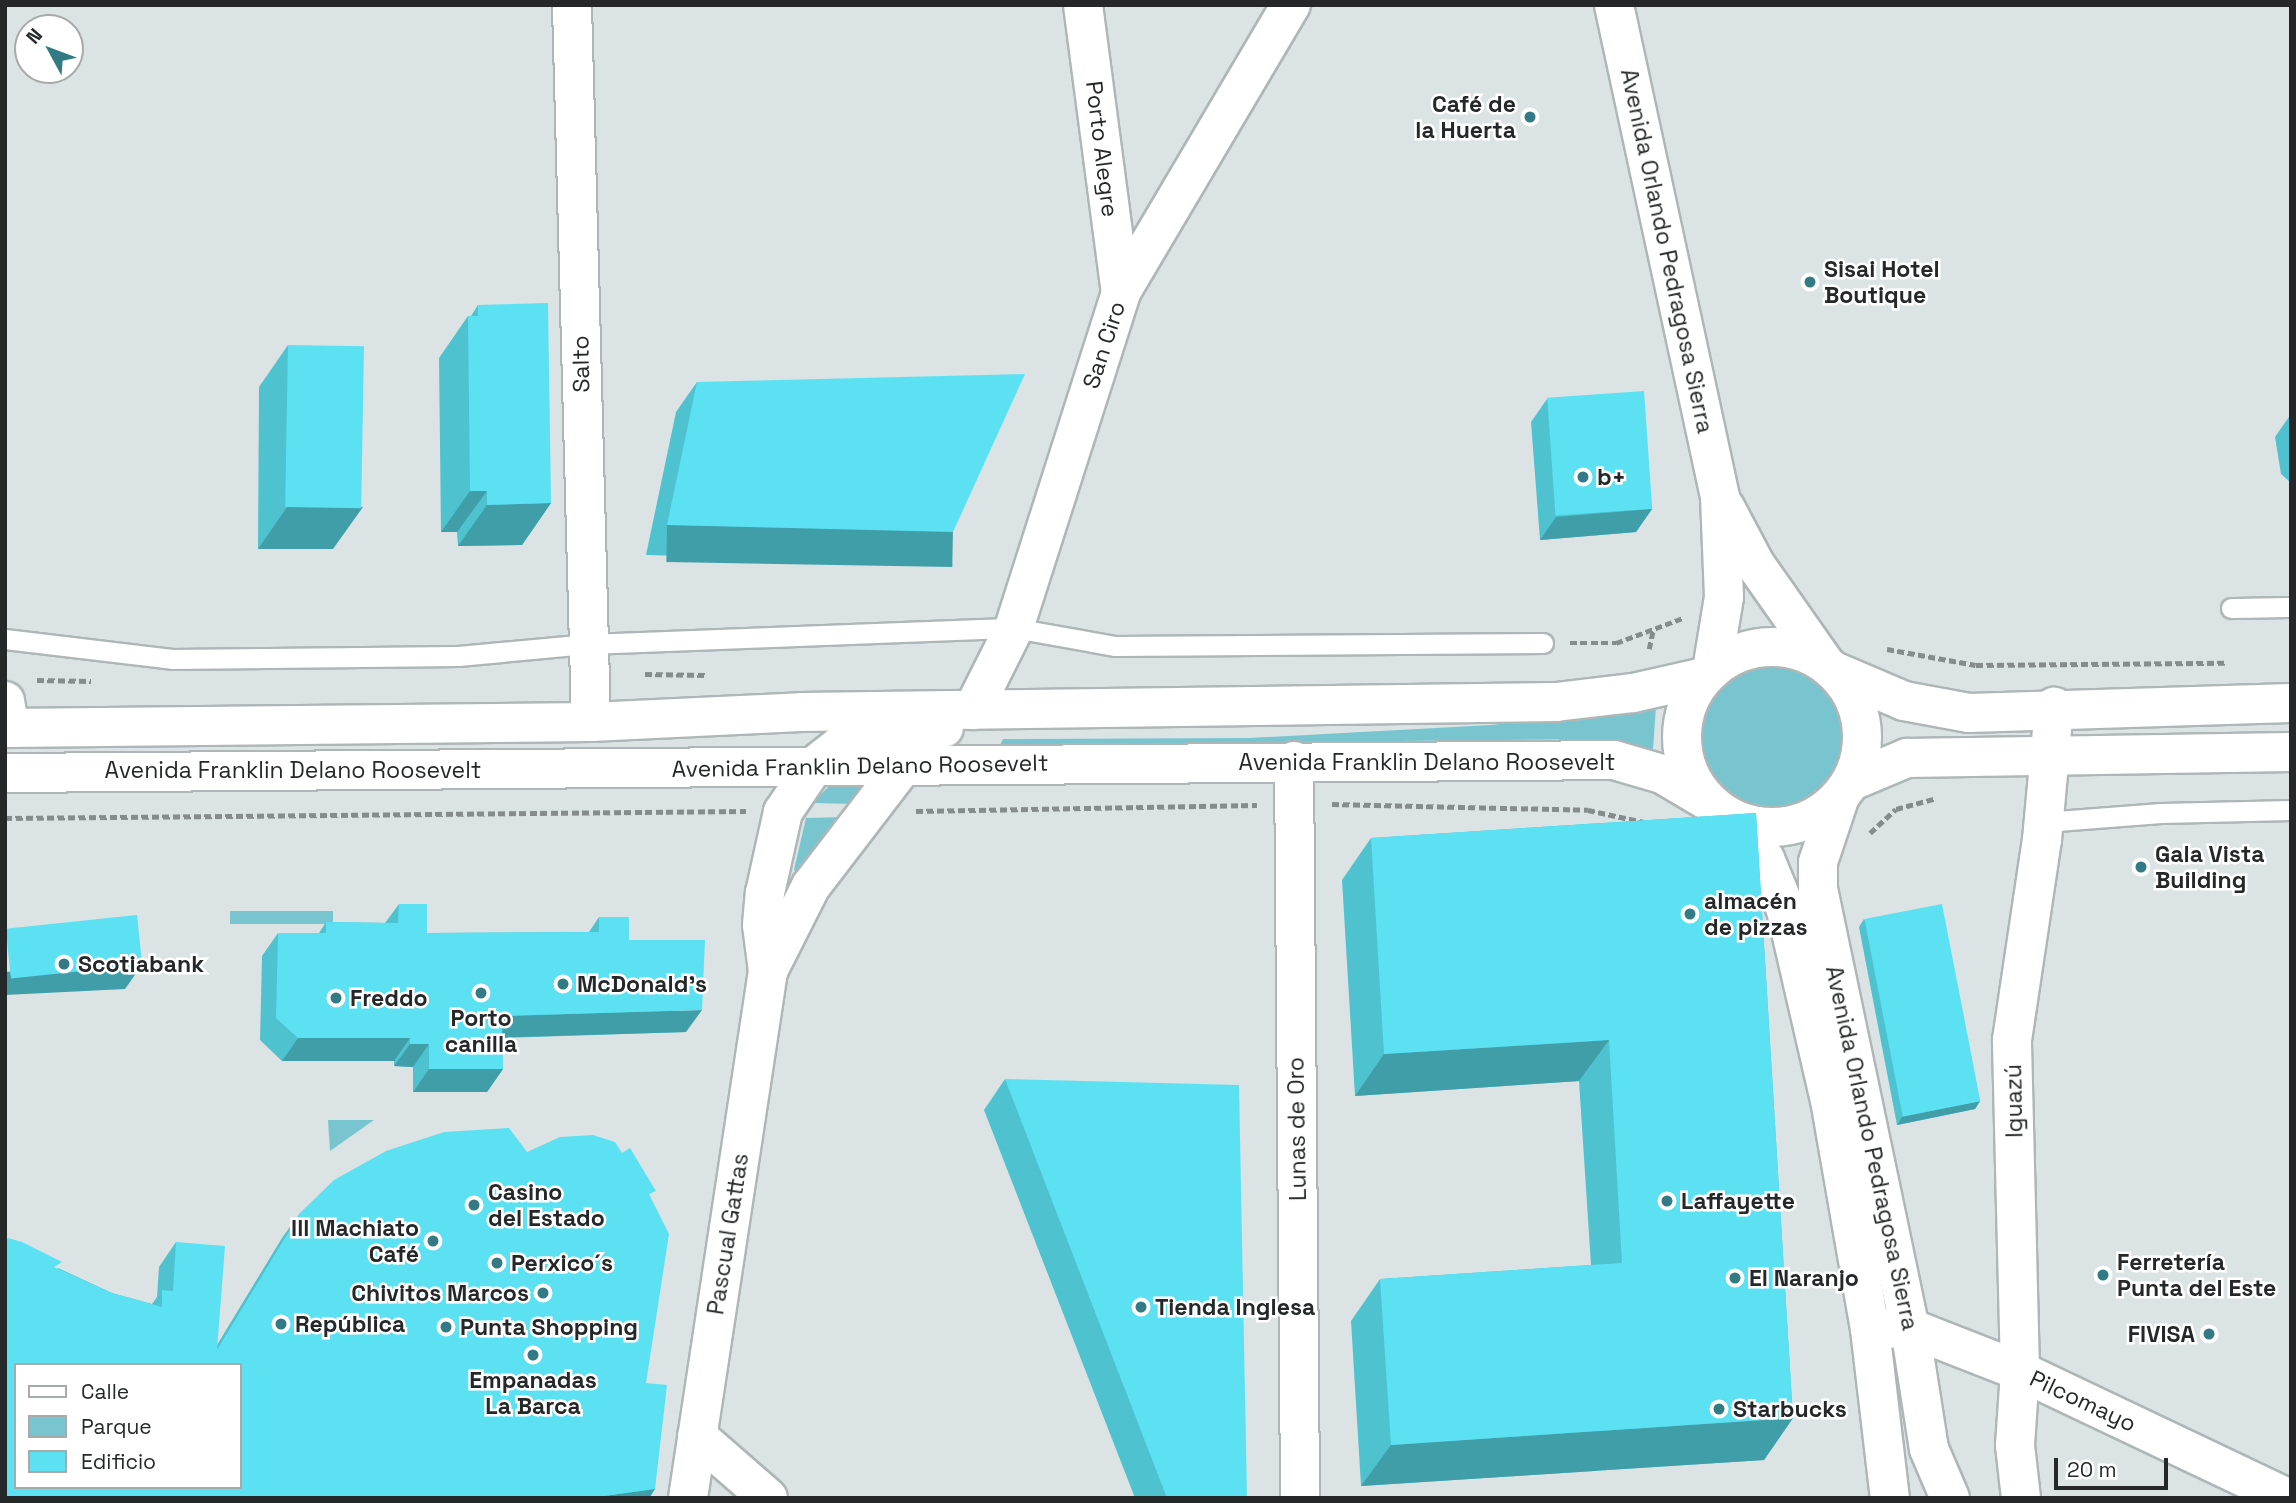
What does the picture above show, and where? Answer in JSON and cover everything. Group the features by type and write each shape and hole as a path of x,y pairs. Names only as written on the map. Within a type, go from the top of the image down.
{"street":[{"name":"Porto Alegre","path":"1083,5 1121,292"},
{"name":"San Ciro","path":"973,709 1014,628 1121,292 1291,5"},
{"name":"Avenida Orlando Pedragosa Sierra","path":"1614,5 1720,497 1724,597 1708,673"},
{"name":"Salto","path":"565,9 591,722"},
{"name":"Avenida Orlando Pedragosa Sierra","path":"1720,497 1755,564 1831,668"},
{"path":"2291,704 2054,707 1969,713 1939,709 1886,695 1831,668 1809,653 1772,646 1750,649 1708,673 1690,700 1682,725 1683,752 1691,778 1718,809 1776,828 1821,814 1846,790 1907,758 2050,753 2291,752"},
{"path":"1831,668 1860,712 1861,759 1846,790"},
{"name":"Avenida Franklin Delano Roosevelt","path":"13,709 591,722 973,709 1556,702 1633,693 1708,673"},
{"name":"Iguazú","path":"2021,1498 2015,1445 2020,1371 2012,1040 2043,822 2054,707"},
{"name":"Pascual Gattas","path":"688,1498 768,971 762,925 783,811 814,766 864,733 991,727 1035,709"},
{"name":"Avenida Franklin Delano Roosevelt","path":"5,773 1614,760 1662,774 1718,809"},
{"name":"Lunas de Oro","path":"1294,761 1300,1498"},
{"name":"Pascual Gattas","path":"768,971 811,886 904,765"},
{"name":"Avenida Orlando Pedragosa Sierra","path":"1846,790 1818,862 1818,889 1845,1095 1890,1498"},
{"name":"Avenida Orlando Pedragosa Sierra","path":"1718,809 1765,859 1786,910 1845,1095 1910,1328 1929,1450 1950,1498"},
{"name":"Pilcomayo","path":"1870,1329 1910,1328 2020,1371 2288,1498"},
{"path":"698,1436 768,1498"}],"lane":[{"path":"2231,608 2291,607"},
{"path":"5,639 172,659 458,656 588,659 1014,628 1115,646 1543,643"},
{"path":"2043,822 2161,813 2291,810"}],"path":[{"path":"1543,643 1616,643 1701,611 1724,597"},
{"path":"1879,646 1976,665 2236,663"},
{"path":"588,659 720,675"},
{"path":"13,709 103,681"},
{"path":"1865,839 1896,809 1920,800 1945,799"},
{"path":"871,811 1294,804 1588,810 1651,824"},
{"path":"5,818 783,811"}],"green space":[{"path":"1770,662 1798,667 1823,683 1839,708 1844,736 1839,764 1823,789 1798,805 1770,810 1742,805 1717,789 1701,764 1696,736 1701,708 1717,683 1742,667"},
{"path":"1656,706 1653,750 1600,739 1000,745 1003,739 1250,738 1491,725"},
{"path":"829,786 870,787 856,804 813,803"},
{"path":"846,817 797,873 794,870 806,818"},
{"path":"230,911 333,911 333,924 230,924"},
{"path":"328,1120 374,1120 330,1151"}],"building":[{"path":"548,303 551,503 487,505 487,491 470,491 468,316 478,316 478,305"},
{"path":"288,345 364,346 361,508 285,507"},
{"path":"1025,374 953,532 667,525 697,382"},
{"name":"b+","path":"1644,391 1652,509 1555,515 1547,398"},
{"name":"Laffayette","path":"1756,813 1793,1418 1391,1445 1380,1279 1622,1263 1609,1040 1384,1054 1371,838"},
{"path":"399,904 427,904 427,933 599,932 599,917 629,917 629,940 705,940 702,1010 502,1016 503,1069 429,1069 429,1044 410,1044 410,1038 298,1038 276,1018 278,933 326,933 326,922 398,923"},
{"path":"1942,904 1980,1101 1903,1116 1864,919"},
{"path":"137,915 142,965 11,979 6,929"},
{"name":"Tienda Inglesa","path":"1005,1079 1239,1085 1247,1498 1167,1498"},
{"name":"Punta Shopping","path":"509,1128 527,1152 560,1137 593,1135 615,1142 622,1153 630,1148 656,1191 649,1194 669,1234 646,1383 667,1385 655,1489 597,1498 5,1498 5,1242 8,1238 62,1262 54,1267 112,1293 162,1307 162,1290 173,1291 176,1242 225,1246 217,1350 300,1213 334,1180 386,1151 444,1132"}],"place":[{"name":"Café de la Huerta","path":"1530,117"},
{"name":"Sisai Hotel Boutique","path":"1810,282"},
{"name":"b+","path":"1583,477"},
{"name":"Gala Vista Building","path":"2141,867"},
{"name":"almacén de pizzas","path":"1690,914"},
{"name":"Scotiabank","path":"64,964"},
{"name":"McDonald's","path":"563,984"},
{"name":"Porto canilla","path":"481,993"},
{"name":"Freddo","path":"336,998"},
{"name":"Laffayette","path":"1667,1201"},
{"name":"Casino del Estado","path":"474,1205"},
{"name":"Ill Machiato Café","path":"433,1241"},
{"name":"Perxico´s","path":"497,1263"},
{"name":"Ferretería Punta del Este","path":"2103,1275"},
{"name":"El Naranjo","path":"1735,1278"},
{"name":"Chivitos Marcos","path":"543,1293"},
{"name":"Tienda Inglesa","path":"1141,1307"},
{"name":"República","path":"281,1324"},
{"name":"Punta Shopping","path":"446,1327"},
{"name":"FIVISA","path":"2209,1334"},
{"name":"Empanadas La Barca","path":"533,1355"},
{"name":"Starbucks","path":"1719,1409"}]}
